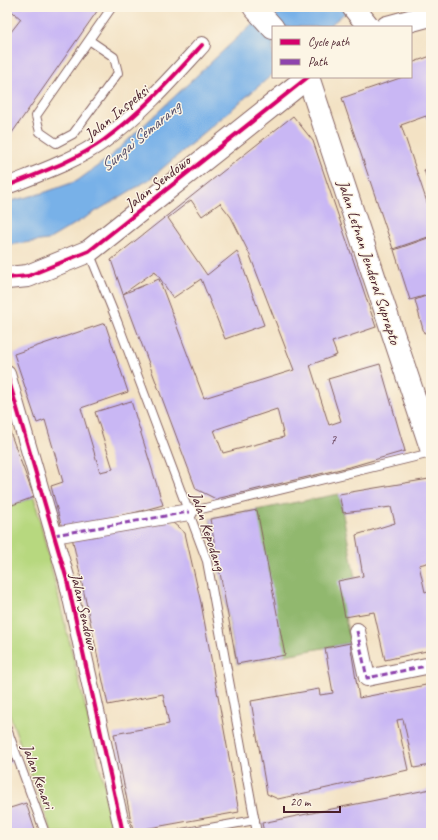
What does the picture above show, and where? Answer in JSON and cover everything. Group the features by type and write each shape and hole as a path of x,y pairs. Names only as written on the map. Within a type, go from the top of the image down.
{"main road":[{"path":"254,7 272,27"},
{"path":"391,26 431,15"},
{"name":"Jalan Sendowo","path":"7,278 28,276 89,251 307,78"},
{"name":"Jalan Letnan Jenderal Suprapto","path":"308,78 425,412 431,448"}],"street":[{"name":"Jalan Inspeksi","path":"7,186 62,163 103,141 156,95 202,45"},
{"name":"Jalan Sendowo","path":"8,384 54,535 66,580 123,833"},
{"path":"54,535 189,512"},
{"path":"357,631 367,678 431,665"}],"lane":[{"path":"89,40 114,57 118,73 73,134 56,143 40,132 36,116 112,7"},
{"name":"Jalan Kepodang","path":"89,251 117,321 206,561 257,833"},
{"path":"189,512 431,453"},
{"name":"Jalan Kenari","path":"7,729 45,833"},
{"path":"182,833 255,820"}],"green space":[{"path":"339,494 355,578 345,617 350,643 237,664 210,519"},
{"path":"34,497 116,833 52,833 7,707 7,507"}],"water":[{"name":"Sungai Semarang","path":"270,7 352,7 329,26 272,26 272,75 150,179 48,240 7,245 7,202 43,193 77,181 110,157"}],"building":[{"path":"7,7 100,7 7,140 7,37 21,19"},
{"path":"431,56 431,129 426,116 401,125 431,214 431,236 393,249 342,98 400,78 412,78 412,63"},
{"path":"293,116 313,141 376,327 332,342 337,355 310,365 329,425 341,421 328,379 380,364 405,451 353,466 216,499 196,489 123,294 111,260","holes":["191,200 202,216 220,203 231,217 249,253 294,370 204,398 159,279 123,294 155,271 173,298 201,279 225,339 264,325 237,251 207,275 168,218","277,409 284,437 223,453 214,430"]},
{"path":"431,168 431,190 424,170"},
{"path":"431,237 431,294 410,300 394,250"},
{"path":"431,294 431,331 424,333 415,300"},
{"path":"105,323 128,392 81,408 100,472 113,469 95,412 131,401 163,505 63,532 51,486 63,482 45,420 37,423 14,354"},
{"path":"7,424 34,497 7,507"},
{"path":"429,479 431,486 431,562 419,565 425,592 431,590 431,650 385,660 374,612 345,617 338,581 363,576 356,535 395,523 391,507 343,513 339,494"},
{"path":"257,510 285,655 237,664 210,519"},
{"path":"166,517 185,533 201,603 239,812 133,831 114,734 169,724 163,694 108,705 72,537"},
{"path":"350,643 359,698 431,684 431,765 414,768 403,719 397,720 408,770 278,799 267,794 251,701 319,689 320,695 333,693 325,648"},
{"path":"7,742 13,762 7,764"},
{"path":"431,789 431,833 264,833 262,823"},
{"path":"26,803 36,833 7,833 7,809"}],"marked path":[{"path":"54,535 189,512"},
{"path":"357,631 367,678 431,665"}],"cycle path":[{"path":"7,186 81,154 118,130 167,83 202,45"},
{"path":"7,278 28,276 89,251 307,78"},
{"path":"7,374 67,580 123,833"}]}
